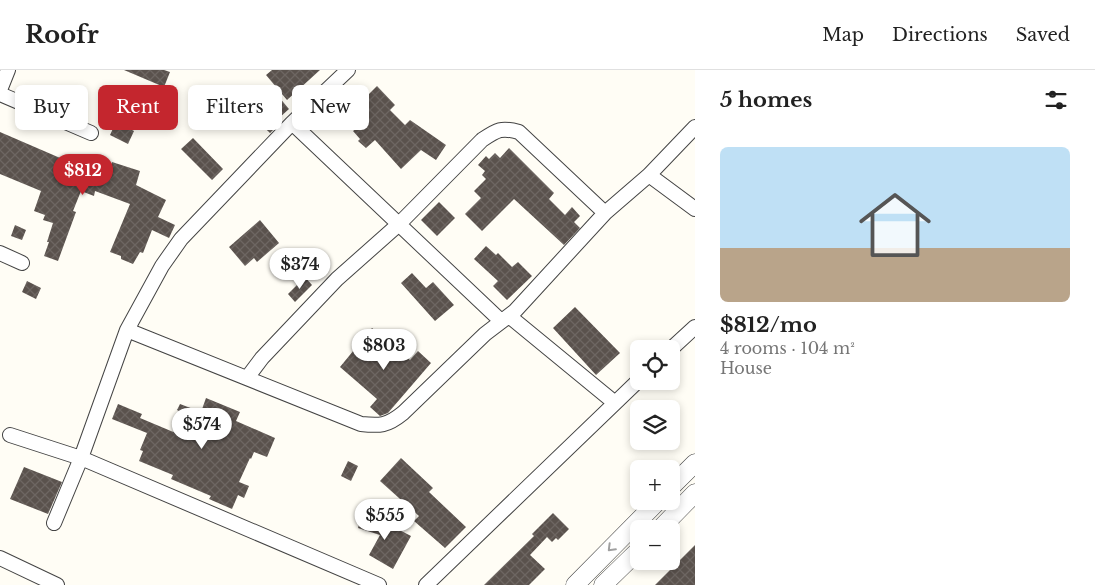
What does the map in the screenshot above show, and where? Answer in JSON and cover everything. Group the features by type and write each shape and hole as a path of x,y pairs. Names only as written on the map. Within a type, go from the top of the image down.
{"street":[{"path":"0,90 8,70"},
{"path":"332,85 348,70"},
{"path":"0,94 91,133"},
{"path":"54,523 128,330 162,266 181,239 292,123"},
{"path":"128,330 361,424 382,426 393,422 484,334 505,318 605,213 649,175 695,127"},
{"path":"247,378 262,358 337,279 399,224 482,140 494,132 506,128 519,132 605,213"},
{"path":"299,130 399,224 505,318 615,403"},
{"path":"649,175 695,208"},
{"path":"0,254 22,263"},
{"path":"680,341 695,327"},
{"path":"426,585 630,389"},
{"path":"10,435 80,458 379,585"},
{"path":"680,479 695,464"},
{"path":"669,520 695,493"},
{"path":"575,585 649,510"},
{"path":"0,558 57,585"},
{"path":"603,585 630,559"}],"building":[{"path":"124,70 164,70 170,72 165,85 159,85"},
{"path":"272,70 320,70 304,85 292,85 292,95 287,100 282,94 282,85 274,85 266,75"},
{"path":"377,86 395,105 390,110 405,125 410,120 446,145 436,160 421,150 401,169 375,140 366,148 358,141 360,139 353,131 369,130 369,94"},
{"path":"282,101 289,109 282,115"},
{"path":"112,130 134,131 128,144 110,135"},
{"path":"0,132 81,167 82,165 108,176 112,162 140,171 136,185 166,200 158,217 175,225 169,238 152,230 143,253 140,252 133,264 121,259 121,256 110,252 130,204 95,191 94,196 81,191 73,211 76,212 58,261 44,256 53,223 43,220 45,215 34,211 41,191 0,174"},
{"path":"193,138 223,169 212,180 181,149"},
{"path":"509,148 554,193 549,199 565,215 572,207 580,216 574,222 580,228 564,245 514,199 482,231 465,214 481,198 474,191 486,179 482,175 485,171 478,165 486,156 489,159 495,153 500,158"},
{"path":"439,202 455,218 437,236 421,220"},
{"path":"260,220 279,243 257,262 254,258 245,266 229,247"},
{"path":"15,225 26,230 22,240 11,236"},
{"path":"486,246 496,255 498,253 512,267 518,262 532,276 507,300 493,286 498,281 474,259"},
{"path":"412,273 426,288 433,282 454,305 435,321 401,283"},
{"path":"305,277 312,285 295,302 288,294"},
{"path":"27,281 41,288 36,299 22,292"},
{"path":"575,307 620,353 596,375 553,328"},
{"path":"372,328 410,360 418,351 431,363 388,413 380,416 370,407 377,399 340,367"},
{"path":"206,398 240,412 236,421 275,438 267,457 254,452 250,458 239,482 249,486 244,498 238,495 232,509 209,499 211,496 171,479 173,475 139,461 143,451 140,450 147,433 112,419 118,404 142,414 140,418 190,439 197,421 177,410 180,404 201,412"},
{"path":"401,458 433,488 429,492 466,527 445,548 414,521 419,516 380,481"},
{"path":"348,461 358,466 351,481 341,476"},
{"path":"24,467 62,482 48,514 10,499"},
{"path":"553,513 569,529 558,540 556,538 552,542 547,537 530,555 545,569 529,585 484,585 534,536 532,534"},
{"path":"362,515 384,522 411,536 393,569 369,555 380,535 358,528"},
{"path":"695,545 695,585 655,585 670,570 680,570 680,560"}]}
